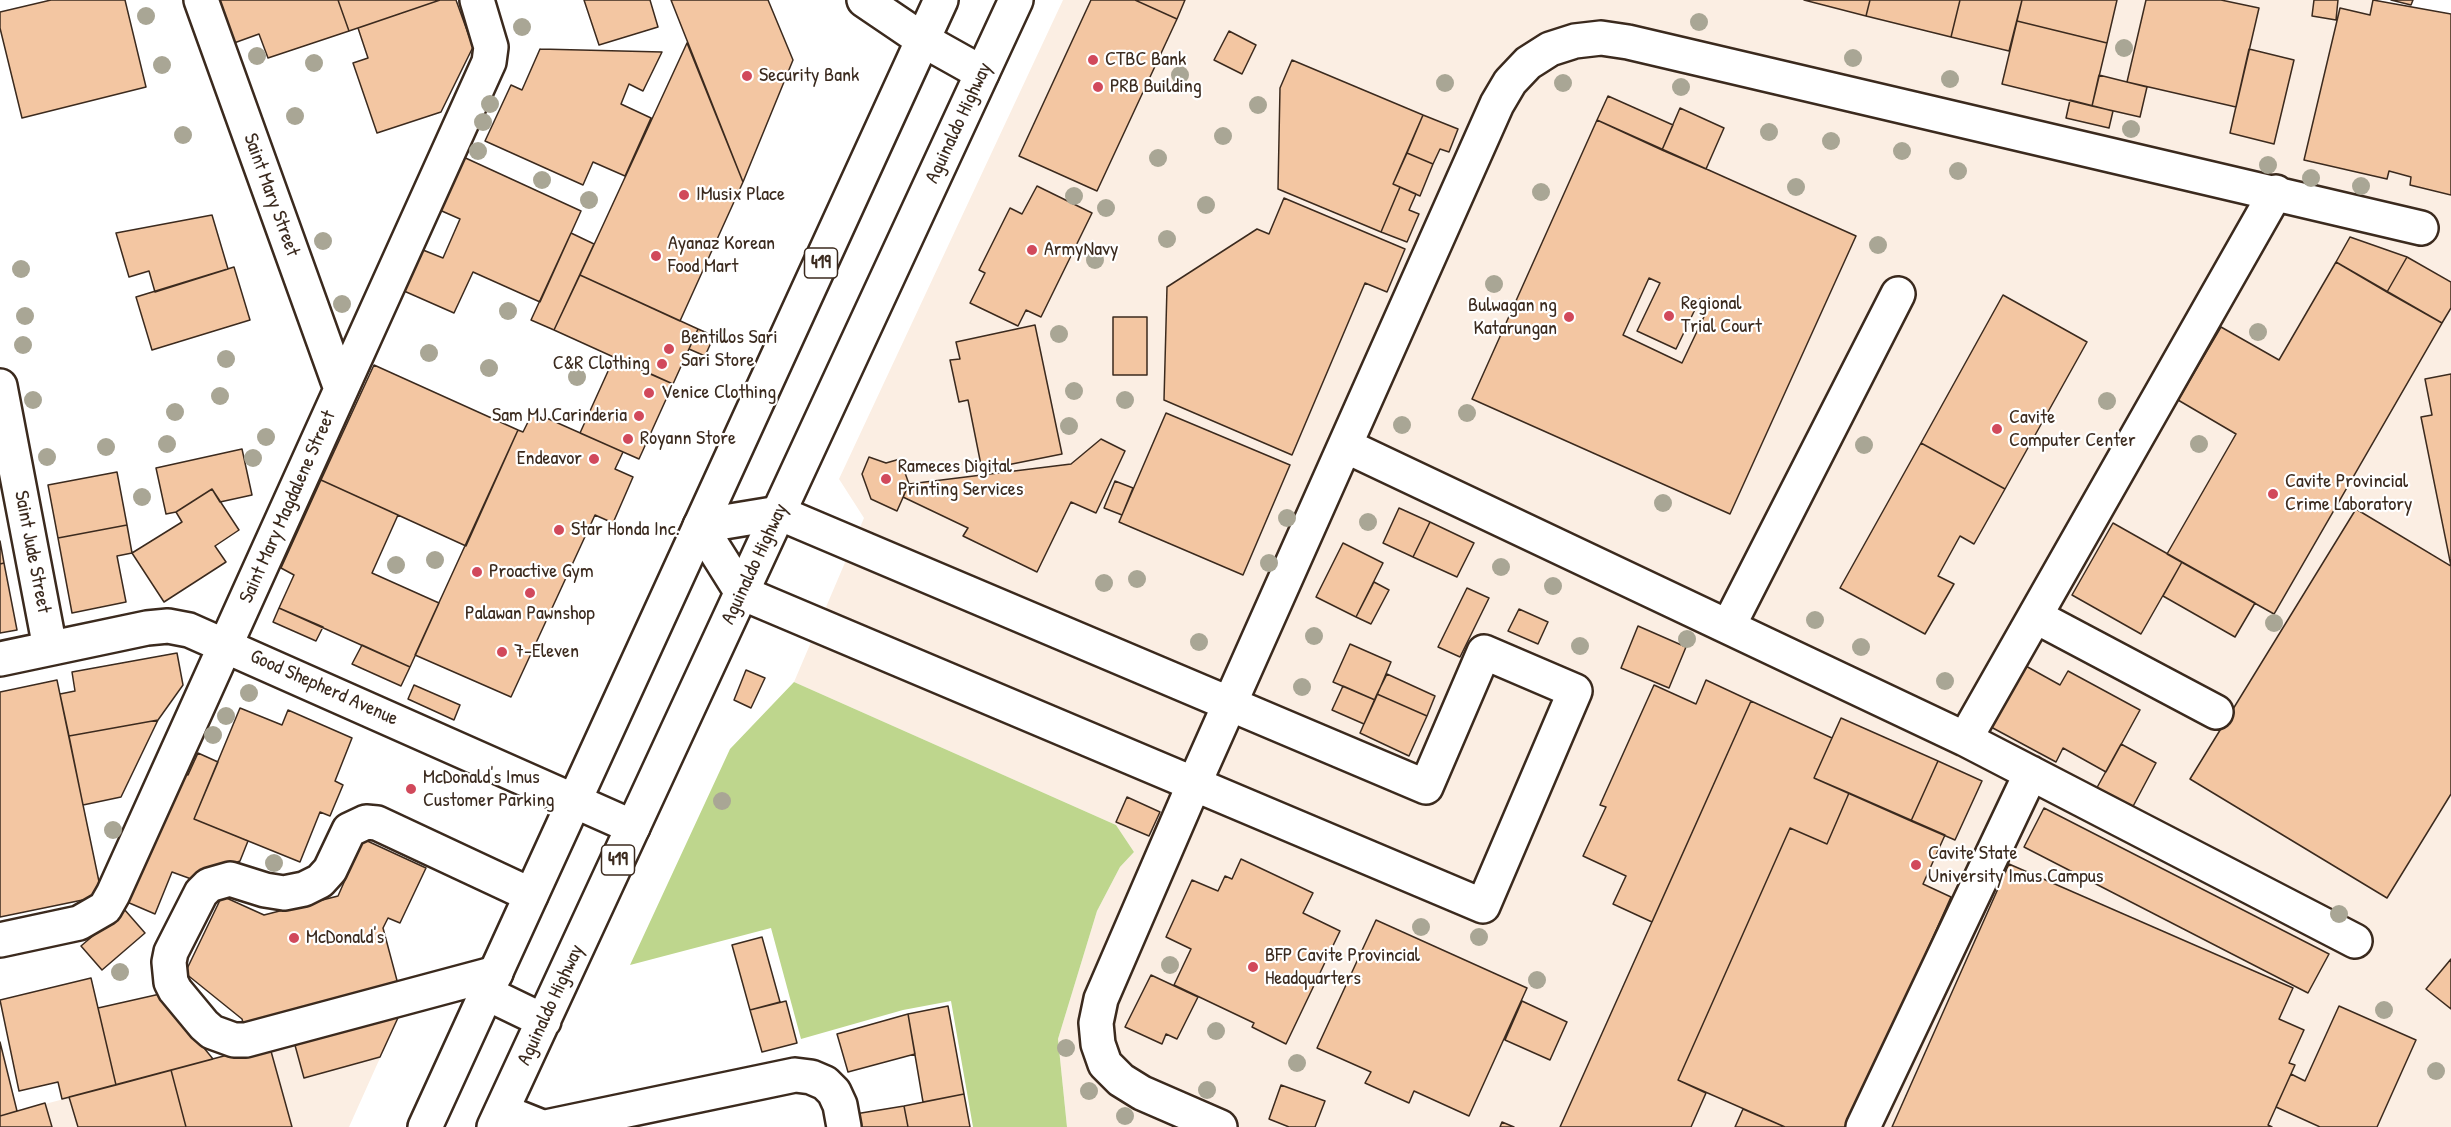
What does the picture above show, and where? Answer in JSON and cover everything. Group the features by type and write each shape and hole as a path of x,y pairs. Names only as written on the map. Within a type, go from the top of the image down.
{"main road":[{"name":"Saint Mary Street","path":"201,0 341,389"},
{"name":"Saint Mary Magdalene Street","path":"0,940 79,923 105,908 113,894 489,62 491,47 477,0"},
{"path":"864,0 923,40 982,73"},
{"name":"419","path":"425,1127 941,0"},
{"name":"Aguinaldo Highway","path":"498,1119 1016,0"},
{"path":"1212,1125 1142,1093 1121,1080 1105,1064 1098,1044 1096,1023 1101,999 1194,784 1497,104 1510,82 1528,63 1550,50 1575,41 1601,38 1628,42 2276,192 2421,228"},
{"path":"1965,739 2276,192"},
{"path":"1730,625 1898,294"},
{"name":"Saint Jude Street","path":"0,386 51,648"},
{"path":"1346,446 1730,625 1965,739 2355,941"},
{"path":"779,513 1426,787 1484,652 1575,691 1482,906 742,592 700,526 779,513"},
{"path":"2035,616 2216,712"},
{"name":"Good Shepherd Avenue","path":"0,659 147,628 168,626 189,630 226,644 633,826"},
{"path":"1863,1127 2031,773"},
{"path":"531,895 377,822 366,822 349,830 330,870 320,881 304,890 284,893 265,890 230,879 209,885 201,893 171,952 169,962 171,982 196,1016 213,1032 234,1040 246,1040 491,983 544,1021"},
{"path":"498,1119 544,1127 795,1075 811,1077 825,1083 834,1092 840,1105 844,1127"}],"shaded area":[{"path":"1063,0 2376,0 2451,14 2451,1127 1067,1127 1058,1039 1097,911 1120,867 1134,852 1116,825 794,682 864,518 839,479"},
{"path":"402,1009 349,1127 0,1127 0,1116"}],"green space":[{"path":"794,682 1116,825 1134,852 1120,867 1097,911 1058,1039 1067,1127 973,1127 951,1001 903,1010 801,1039 771,928 630,965 730,749"}],"building":[{"path":"51,0 125,0 146,87 22,118 0,28 0,12"},
{"path":"219,0 338,0 349,31 268,58 259,34 234,43"},
{"path":"338,0 440,0 349,31"},
{"path":"440,0 456,0 473,47 441,112 377,133 353,63 368,58 358,28"},
{"path":"584,0 650,0 658,27 599,45"},
{"path":"671,0 768,0 793,60 743,182"},
{"name":"PRB Building","path":"1091,0 1135,0 1177,19 1097,191 1019,156"},
{"path":"1135,0 1185,0 1177,19"},
{"path":"1804,0 1870,0 1866,16"},
{"path":"1870,0 1960,0 1951,37 1866,16"},
{"path":"1960,0 2022,0 2009,51 1951,37"},
{"path":"2022,0 2117,0 2107,43 2017,21"},
{"path":"2146,0 2221,0 2259,8 2236,107 2127,82"},
{"path":"2314,0 2338,0 2336,20 2312,16"},
{"path":"2373,0 2451,14 2451,195 2410,185 2411,177 2389,171 2387,179 2304,160 2340,8 2370,15"},
{"path":"2391,0 2413,0 2411,5"},
{"path":"2017,21 2107,43 2092,106 2002,84"},
{"path":"1229,31 1256,45 1242,74 1214,60"},
{"path":"687,43 743,182 680,321 580,275"},
{"path":"540,49 662,52 643,91 629,84 621,104 651,118 625,176 593,162 583,185 485,141 511,85 522,90"},
{"path":"2249,49 2294,60 2274,144 2230,133"},
{"path":"1292,60 1423,115 1393,184 1400,187 1381,232 1278,189 1280,88"},
{"path":"2099,75 2147,87 2140,117 2092,106"},
{"path":"1608,96 1673,125 1662,150 1597,120"},
{"path":"2070,100 2113,111 2109,128 2066,118"},
{"path":"1680,108 1724,128 1706,169 1662,150"},
{"path":"1423,115 1458,129 1449,152 1440,149 1433,164 1407,153"},
{"name":"Bulwagan ng Katarungan","path":"1597,120 1856,236 1730,514 1472,399","holes":["1649,278 1660,283 1637,331 1676,349 1700,299 1710,304 1682,363 1623,335"]},
{"path":"1407,153 1433,164 1420,196 1393,184"},
{"path":"459,155 581,211 540,302 473,272 454,313 404,291 423,250 443,258 460,219 435,208"},
{"name":"ArmyNavy","path":"1037,186 1092,213 1041,317 1026,310 1018,326 970,303 985,273 979,270 1010,208 1022,214"},
{"path":"1400,187 1416,194 1409,210 1419,214 1407,242 1381,232"},
{"path":"1284,198 1405,249 1387,292 1365,283 1292,455 1164,400 1167,287 1257,229 1269,234"},
{"path":"212,215 228,269 155,292 149,271 129,277 116,233"},
{"path":"571,233 594,244 554,330 531,320"},
{"path":"2350,237 2407,257 2387,292 2336,262"},
{"path":"2407,257 2451,282 2451,308 2442,323 2387,292"},
{"name":"Cavite Provincial Crime Laboratory","path":"2336,262 2442,323 2274,614 2167,554 2236,434 2178,400 2221,327 2279,360"},
{"path":"234,267 250,320 152,350 136,297"},
{"path":"580,275 698,329 673,384 554,330"},
{"path":"2003,295 2087,342 2005,489 1921,443"},
{"path":"1113,317 1147,317 1147,375 1113,375"},
{"path":"1035,325 1062,454 982,470 968,400 959,402 950,360 960,359 956,342"},
{"path":"698,329 714,336 705,356 689,349"},
{"path":"614,358 673,384 639,459 580,433"},
{"path":"374,365 518,430 466,546 321,480"},
{"path":"2451,374 2451,566 2421,417 2432,415 2425,379"},
{"path":"533,412 623,452 615,469 633,477 613,523 595,515 511,697 415,655 518,430 523,432"},
{"path":"1166,413 1290,465 1243,575 1119,522"},
{"path":"1101,439 1125,451 1096,513 1071,502 1037,572 963,536 968,528 903,497 909,484 1071,464"},
{"path":"1921,443 2005,489 1974,544 1960,536 1938,576 1954,584 1925,634 1840,588"},
{"path":"242,449 252,495 220,502 212,489 176,512 166,514 156,468"},
{"name":"Rameces Digital Printing Services","path":"869,457 886,463 900,459 909,484 897,511 871,499 862,474"},
{"path":"117,472 127,525 58,538 48,485"},
{"path":"321,480 398,515 372,573 439,603 410,667 279,608 294,575 281,568"},
{"path":"1115,481 1133,488 1122,515 1104,508"},
{"path":"212,489 239,530 215,546 226,562 164,602 132,553 182,522 176,512"},
{"path":"1399,508 1430,522 1413,557 1383,543"},
{"path":"2356,509 2451,566 2451,794 2387,898 2190,779"},
{"path":"1430,522 1474,543 1457,577 1413,557"},
{"path":"2113,523 2182,562 2141,634 2072,595"},
{"path":"127,525 132,553 117,556 126,602 72,613 58,538"},
{"path":"0,541 4,563 0,564"},
{"path":"1343,543 1383,563 1356,617 1316,597"},
{"path":"2182,562 2255,603 2235,637 2163,596"},
{"path":"4,563 17,630 0,633 0,564"},
{"path":"1374,582 1389,590 1371,624 1356,617"},
{"path":"1467,588 1489,598 1460,657 1438,647"},
{"path":"279,608 323,627 316,641 273,622"},
{"path":"1519,609 1548,622 1538,644 1508,631"},
{"path":"1638,626 1686,647 1669,688 1621,668"},
{"path":"1350,644 1391,662 1375,700 1333,682"},
{"path":"362,645 410,667 401,686 352,664"},
{"path":"177,653 183,685 158,720 69,736 60,694 75,691 72,672"},
{"path":"2024,665 2060,685 2068,671 2140,710 2106,772 2063,748 2056,762 1991,727"},
{"path":"746,670 765,678 751,708 734,700"},
{"path":"1387,674 1435,696 1427,716 1377,694"},
{"path":"57,680 102,896 0,917 0,692"},
{"path":"1706,680 1751,701 1652,922 1613,904 1626,876 1583,856 1606,807 1600,805 1654,685 1696,704"},
{"path":"414,685 460,705 454,720 408,699"},
{"path":"1343,686 1375,700 1364,724 1332,710"},
{"path":"1377,694 1427,716 1409,756 1360,733"},
{"path":"1751,701 1832,738 1814,778 1849,793 1827,844 1790,828 1678,1080 1706,1093 1691,1127 1560,1127"},
{"path":"240,708 282,725 288,710 352,738 335,781 343,785 330,816 320,812 300,862 194,819"},
{"path":"1841,718 1938,761 1911,821 1814,778"},
{"path":"158,720 121,797 83,805 69,736"},
{"path":"2121,744 2156,763 2130,812 2094,793"},
{"path":"198,753 218,762 194,819 248,841 240,861 194,880 172,872 155,914 127,902 181,772 188,775"},
{"path":"1938,761 1982,781 1955,840 1911,821"},
{"path":"1849,793 1945,835 1923,884 1951,897 1848,1127 1785,1127 1678,1080 1790,828 1827,844"},
{"path":"1127,797 1160,812 1149,836 1116,822"},
{"path":"2044,808 2329,954 2308,993 2024,847"},
{"name":"McDonald's","path":"363,839 426,868 400,923 388,918 383,928 399,988 245,1030 242,1019 185,973 222,896 264,915 338,896"},
{"name":"BFP Cavite Provincial Headquarters","path":"1241,859 1313,893 1303,913 1340,931 1286,1044 1252,1027 1254,1023 1174,985 1191,949 1166,937 1192,880 1218,891 1225,876 1232,879"},
{"path":"2009,864 2293,988 2279,1019 2304,1030 2289,1063 2295,1065 2268,1125 2272,1127 1892,1127"},
{"path":"124,909 145,933 102,970 81,946"},
{"path":"1376,920 1527,988 1469,1116 1414,1091 1409,1103 1365,1083 1371,1072 1317,1048"},
{"path":"762,937 780,1002 750,1010 732,945"},
{"path":"2451,959 2451,1009 2426,989"},
{"path":"1151,975 1198,997 1177,1039 1166,1034 1162,1044 1125,1027"},
{"path":"91,978 116,1085 62,1099 58,1082 19,1091 0,1000"},
{"path":"160,994 213,1059 116,1085 98,1008"},
{"path":"786,1001 797,1043 762,1052 750,1010"},
{"path":"1522,1001 1567,1022 1550,1060 1505,1040"},
{"path":"948,1006 964,1094 923,1102 908,1014"},
{"path":"2339,1006 2416,1040 2377,1127 2320,1127 2276,1107 2291,1074 2305,1081"},
{"path":"402,1009 380,1057 304,1078 293,1038"},
{"path":"908,1014 915,1054 848,1072 837,1034"},
{"path":"0,1042 17,1111 0,1116"},
{"path":"269,1044 292,1127 186,1127 171,1070"},
{"path":"171,1070 186,1127 78,1127 69,1097"},
{"path":"1281,1085 1325,1101 1315,1127 1289,1127 1269,1119"},
{"path":"964,1094 970,1127 908,1127 904,1106"},
{"path":"45,1103 52,1127 0,1127 0,1116"},
{"path":"904,1106 908,1127 858,1127 855,1114"},
{"path":"1743,1109 1785,1127 1735,1127"},
{"path":"1502,1122 1514,1127 1500,1127"}],"place":[{"name":"CTBC Bank","path":"1093,60"},
{"name":"Security Bank","path":"747,76"},
{"name":"PRB Building","path":"1098,87"},
{"name":"IMusix Place","path":"684,195"},
{"name":"ArmyNavy","path":"1032,250"},
{"name":"Ayanaz Korean Food Mart","path":"656,256"},
{"name":"Regional Trial Court","path":"1669,316"},
{"name":"Bulwagan ng Katarungan","path":"1569,317"},
{"name":"Bentillos Sari Sari Store","path":"669,349"},
{"name":"C&R Clothing","path":"662,364"},
{"name":"Venice Clothing","path":"649,393"},
{"name":"Sam MJ Carinderia","path":"639,416"},
{"name":"Cavite Computer Center","path":"1997,429"},
{"name":"Royann Store","path":"628,439"},
{"name":"Endeavor","path":"594,459"},
{"name":"Rameces Digital Printing Services","path":"886,479"},
{"name":"Cavite Provincial Crime Laboratory","path":"2273,494"},
{"name":"Star Honda Inc.","path":"559,530"},
{"name":"Proactive Gym","path":"477,572"},
{"name":"Palawan Pawnshop","path":"530,593"},
{"name":"7-Eleven","path":"502,652"},
{"name":"McDonald's Imus Customer Parking","path":"411,789"},
{"name":"Cavite State University Imus Campus","path":"1916,865"},
{"name":"McDonald's","path":"294,938"},
{"name":"BFP Cavite Provincial Headquarters","path":"1253,967"}]}
